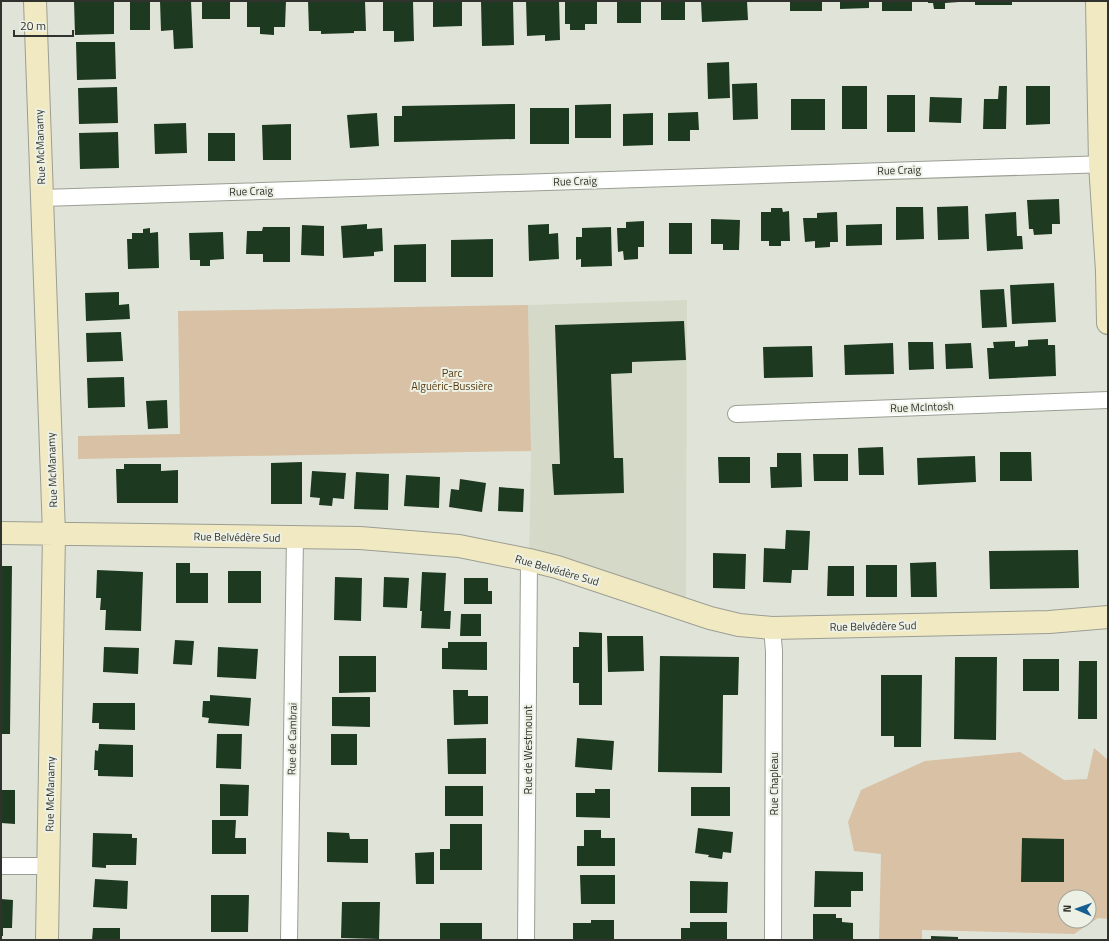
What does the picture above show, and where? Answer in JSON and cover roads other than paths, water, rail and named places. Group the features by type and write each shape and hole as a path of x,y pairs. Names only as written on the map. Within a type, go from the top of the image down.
{"street":[{"name":"Rue McManamy","path":"35,1 54,534 47,940"},
{"path":"1096,1 1104,164 1108,323"},
{"name":"Rue Craig","path":"42,198 1104,164"},
{"name":"Rue McIntosh","path":"736,414 1108,400"},
{"name":"Rue Belvédère Sud","path":"1,533 360,538 459,546 558,567 710,618 739,625 772,628 1049,622 1108,617"},
{"name":"Rue de Cambrai","path":"289,940 295,537"},
{"name":"Rue de Westmount","path":"526,940 529,560"},
{"name":"Rue Chapleau","path":"772,628 774,651 773,940"},
{"path":"1,866 48,866"}],"park label":[{"name":"Parc Alguéric-Bussière","path":"452,379"}]}
